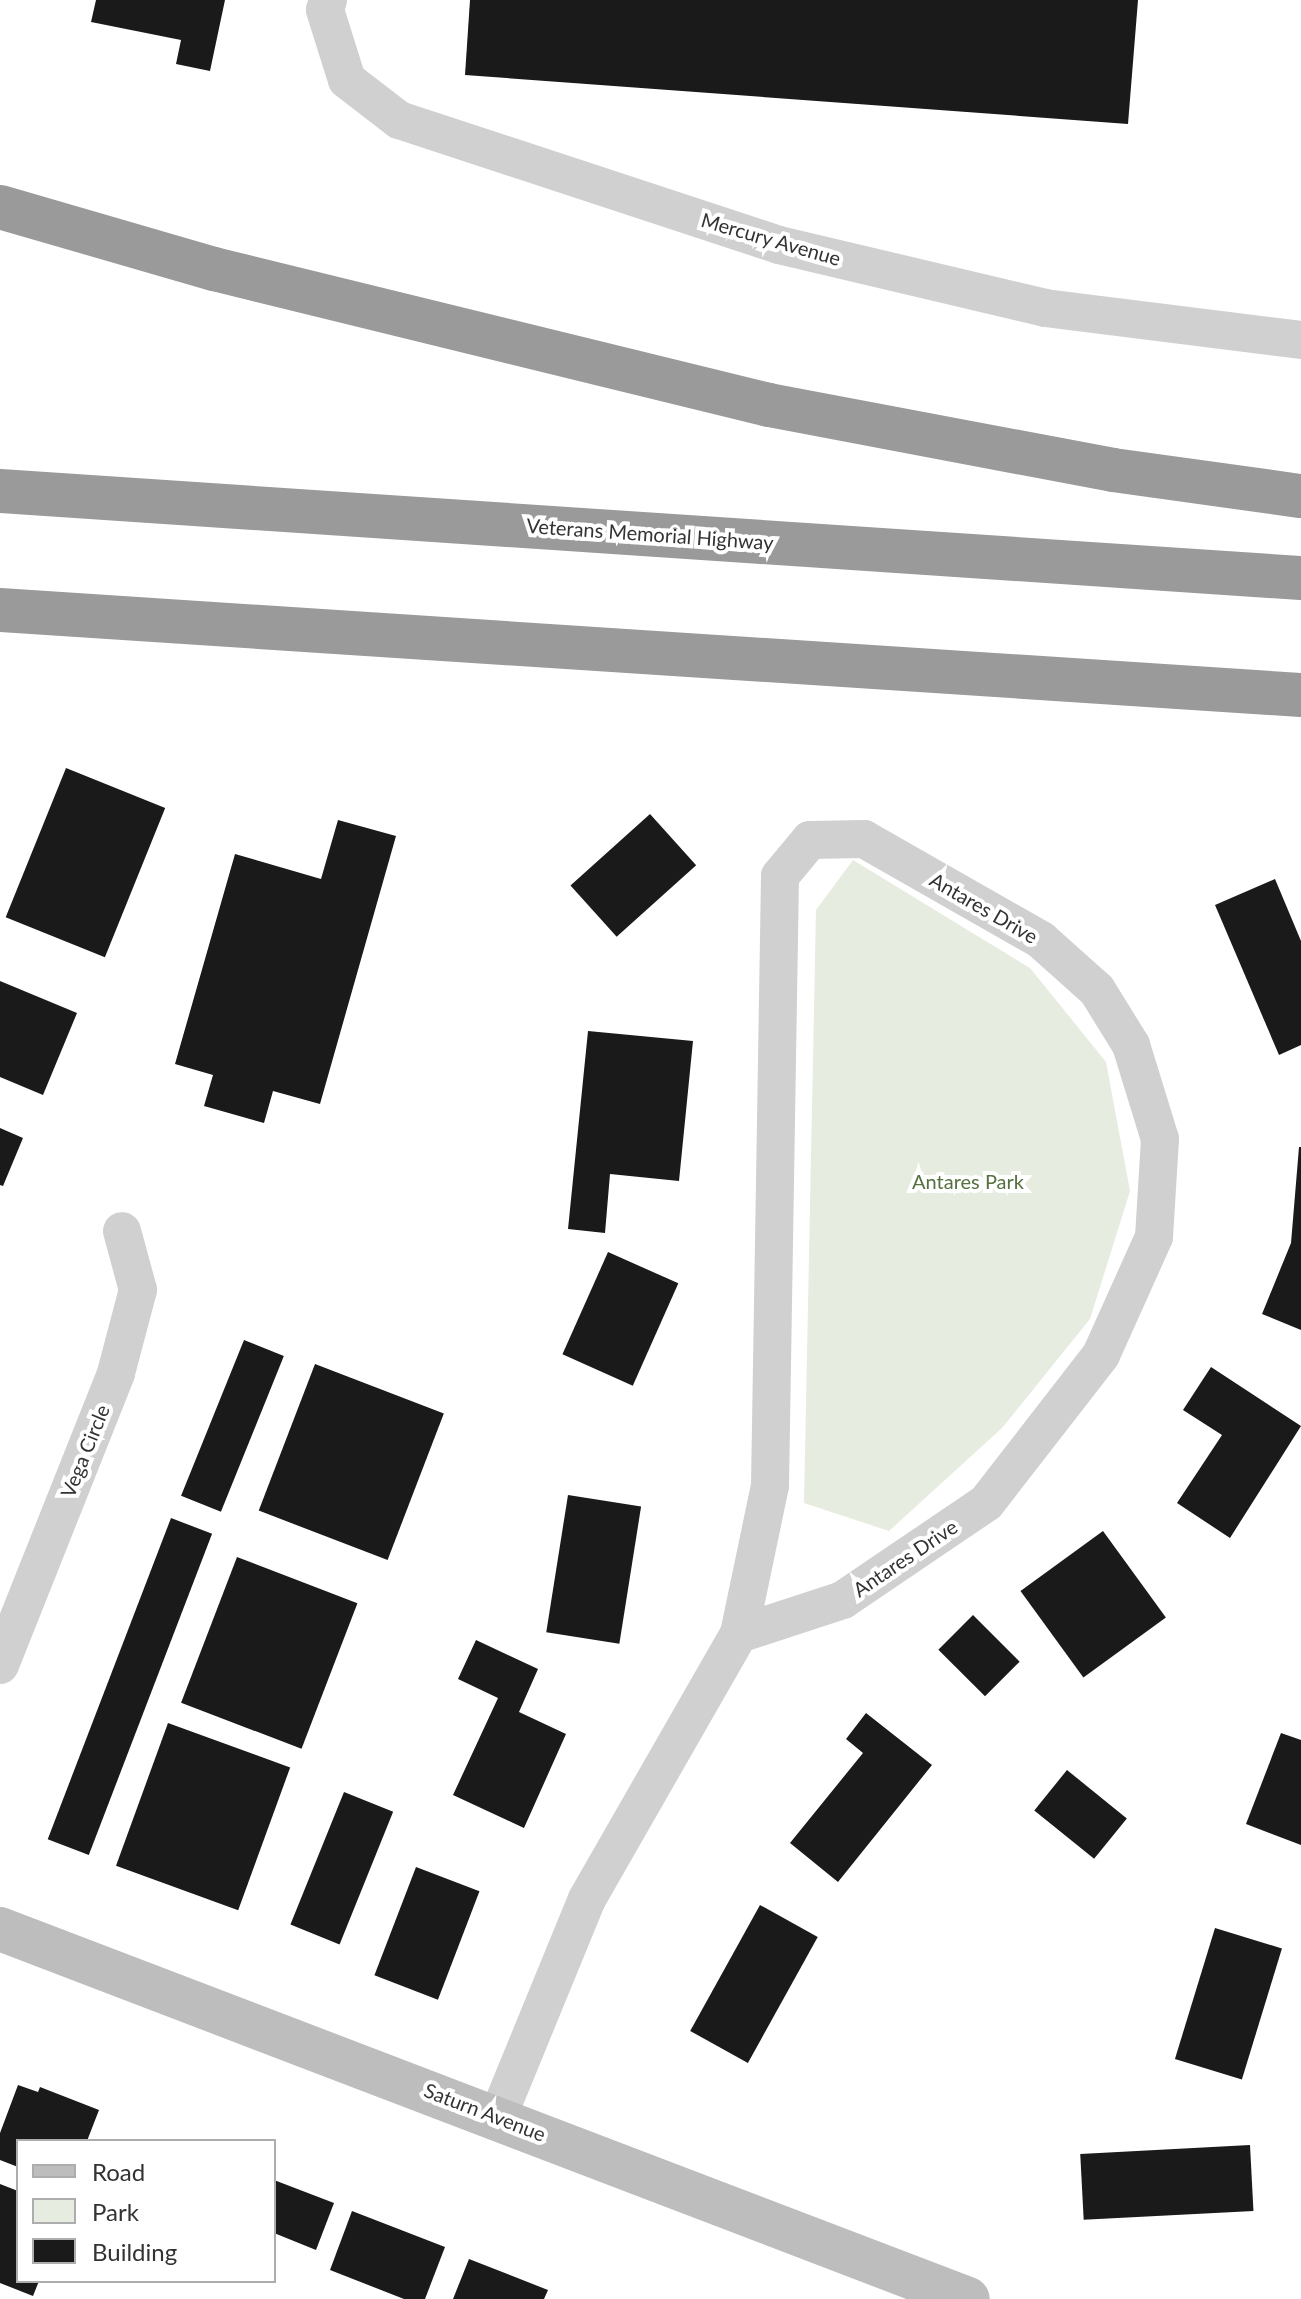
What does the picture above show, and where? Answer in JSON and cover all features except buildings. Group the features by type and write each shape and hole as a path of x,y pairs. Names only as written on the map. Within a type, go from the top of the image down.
{"highway":[{"path":"0,193 53,223"},
{"path":"0,207 214,269 769,405 1098,467 1301,496"},
{"name":"Veterans Memorial Highway","path":"0,491 1301,578"},
{"path":"0,610 1301,695"}],"street":[{"name":"Mercury Avenue","path":"328,0 325,10 347,80 399,120 779,245 1045,308 1301,340"},
{"name":"Antares Drive","path":"498,2116 587,1899 739,1634 770,1486 780,876 810,840 864,839 1041,940 1097,990 1131,1045 1160,1139 1154,1237 1101,1355 986,1503 843,1600 739,1634"},
{"name":"Vega Circle","path":"0,1665 116,1373 138,1290 122,1231"},
{"name":"Saturn Avenue","path":"0,1929 498,2116 968,2299"}],"green space":[{"name":"Antares Park","path":"853,860 1030,968 1106,1062 1130,1191 1090,1319 1002,1428 889,1531 804,1503 816,910"}]}
